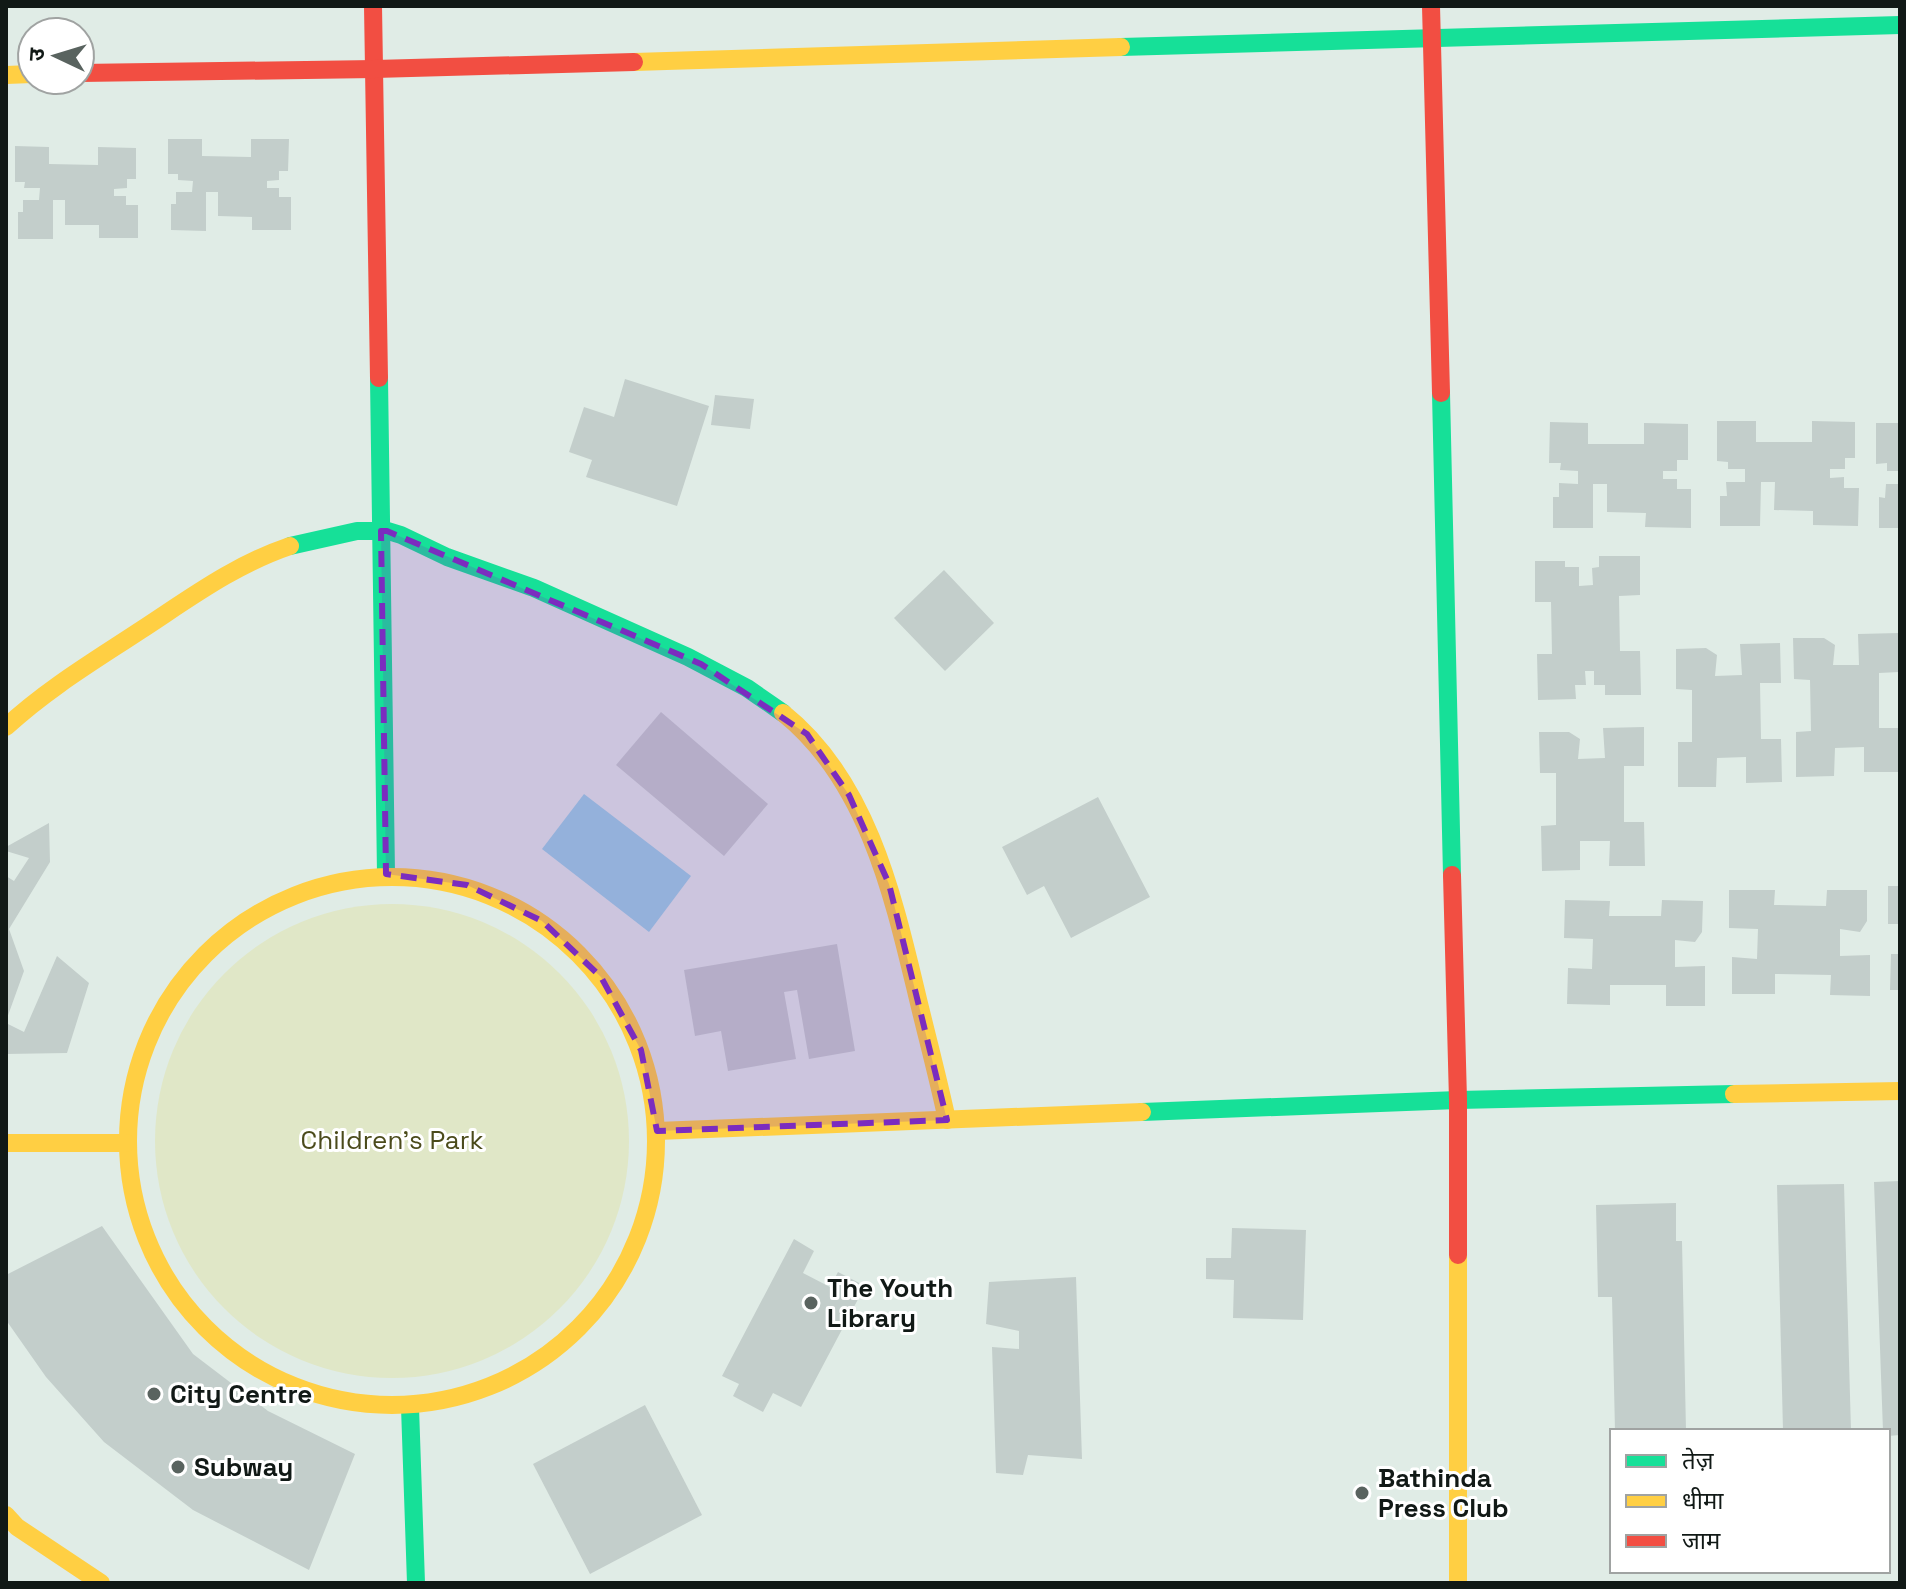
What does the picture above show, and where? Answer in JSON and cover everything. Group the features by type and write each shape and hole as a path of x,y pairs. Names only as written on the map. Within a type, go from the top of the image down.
{"street":[{"path":"373,6 386,874"},
{"path":"1431,6 1458,1100 1458,1583"},
{"path":"96,73 375,69 1900,25"},
{"path":"6,727 95,659 227,574 257,557 311,540 344,533 381,531 404,535 437,553 544,593 690,659 753,693 807,734 835,770 889,884 947,1120"},
{"path":"386,874 467,885 542,921 582,958 601,977 641,1050 657,1131 647,1212 614,1287 559,1348 489,1389 410,1407 323,1399 245,1363 182,1304 168,1279 141,1228 126,1143 139,1061 175,987 213,947 233,927 305,889 386,874"},
{"path":"657,1131 1458,1100 1900,1091"},
{"path":"6,1143 126,1143"},
{"path":"410,1407 416,1583"},
{"path":"6,1515 17,1527 101,1583"}],"highlighted area":[{"path":"381,531 701,664 807,734 849,795 889,884 947,1120 657,1131 641,1050 601,977 542,921 467,885 386,874"}],"green space":[{"name":"Children's Park","path":"392,904 438,909 483,922 524,944 559,974 589,1009 611,1050 624,1095 629,1141 624,1187 611,1232 589,1273 559,1308 524,1338 483,1360 438,1373 392,1378 346,1373 301,1360 260,1338 225,1308 195,1273 173,1232 160,1187 155,1141 160,1095 173,1050 195,1009 225,974 260,944 301,922 346,909"}],"water":[{"path":"584,794 691,876 649,932 542,849"}],"building":[{"path":"168,139 202,139 202,156 251,157 251,139 289,139 288,171 279,171 279,180 267,181 267,188 279,188 279,197 291,197 291,230 252,230 252,217 218,216 218,192 206,192 206,231 171,230 171,204 176,204 176,192 192,192 193,181 178,180 178,174 168,174"},
{"path":"15,146 49,147 49,164 98,165 98,147 136,148 136,179 127,179 127,188 114,189 114,196 126,196 126,205 138,205 138,238 99,238 99,225 65,225 65,200 53,200 53,239 18,239 18,212 23,212 23,200 39,200 40,188 24,188 25,182 15,182"},
{"path":"625,379 709,406 677,506 586,477 592,460 569,452 584,407 614,417"},
{"path":"715,395 754,399 750,429 711,425"},
{"path":"1717,421 1756,421 1756,442 1812,442 1812,421 1855,422 1855,458 1845,458 1845,469 1830,469 1830,478 1844,477 1844,488 1859,488 1858,526 1813,525 1813,511 1774,510 1775,482 1761,482 1760,526 1720,526 1720,496 1727,496 1726,482 1745,482 1745,469 1728,469 1728,462 1717,461"},
{"path":"1550,422 1588,423 1588,444 1644,444 1644,423 1688,424 1688,460 1677,460 1677,471 1663,471 1663,479 1677,479 1677,489 1691,489 1691,528 1645,527 1646,513 1607,512 1607,484 1593,484 1593,528 1553,528 1553,497 1559,497 1559,483 1578,484 1578,471 1560,470 1561,463 1549,463"},
{"path":"1876,423 1900,423 1900,471 1887,471 1887,463 1876,464"},
{"path":"1886,484 1900,484 1900,528 1879,528 1879,497 1885,498"},
{"path":"1599,556 1640,556 1640,595 1619,596 1620,651 1640,651 1641,695 1605,695 1605,685 1594,685 1594,671 1585,671 1586,685 1575,685 1576,699 1538,700 1537,654 1552,654 1551,602 1535,602 1535,561 1565,561 1565,567 1579,567 1579,586 1593,585 1592,568 1599,567"},
{"path":"944,570 994,623 945,671 894,618"},
{"path":"1899,633 1899,672 1879,673 1879,728 1899,728 1900,772 1864,772 1864,747 1835,748 1834,776 1796,777 1796,732 1811,731 1810,680 1794,679 1793,638 1824,638 1835,645 1833,665 1859,665 1858,634"},
{"path":"1780,643 1781,683 1760,683 1761,739 1781,739 1782,782 1746,783 1746,757 1717,758 1716,787 1678,787 1678,742 1692,742 1692,690 1676,689 1676,649 1706,648 1717,655 1715,676 1742,675 1740,644"},
{"path":"661,712 768,804 724,856 616,765"},
{"path":"1644,727 1644,766 1624,766 1624,822 1644,822 1645,866 1609,866 1610,841 1580,841 1580,870 1542,871 1541,826 1556,825 1556,773 1540,773 1539,732 1569,732 1580,739 1578,759 1605,758 1603,728"},
{"path":"1098,797 1150,897 1071,938 1044,886 1027,895 1002,847"},
{"path":"49,823 50,862 9,929 24,971 6,1021 6,876 14,881 29,858 6,851 6,847"},
{"path":"1888,886 1900,886 1900,924 1888,924"},
{"path":"1729,890 1775,890 1774,905 1826,906 1827,890 1867,890 1867,921 1860,932 1840,929 1840,956 1870,955 1870,996 1830,995 1831,975 1775,974 1775,994 1732,994 1732,957 1757,959 1758,929 1729,928"},
{"path":"1565,900 1610,901 1609,916 1661,916 1662,900 1703,901 1702,932 1695,942 1675,940 1675,967 1705,966 1705,1006 1666,1006 1666,985 1610,985 1610,1005 1567,1004 1568,968 1592,969 1593,939 1564,938"},
{"path":"837,944 855,1051 809,1059 797,990 784,992 796,1059 728,1071 721,1031 695,1036 684,970"},
{"path":"1891,954 1900,954 1900,990 1890,990"},
{"path":"57,956 89,983 67,1053 6,1054 6,1023 24,1032"},
{"path":"1900,1181 1900,1435 1890,1436 1890,1429 1883,1429 1874,1182"},
{"path":"1844,1184 1851,1429 1783,1429 1777,1185"},
{"path":"1676,1203 1676,1241 1682,1241 1686,1429 1615,1429 1612,1297 1598,1297 1596,1205"},
{"name":"City Centre","path":"102,1226 193,1354 268,1411 355,1454 309,1570 193,1510 104,1442 46,1377 6,1320 6,1275"},
{"path":"1232,1228 1306,1230 1303,1320 1233,1318 1234,1280 1206,1279 1206,1258 1231,1258"},
{"path":"794,1239 814,1251 803,1273 830,1287 838,1272 865,1286 801,1407 773,1393 763,1412 733,1396 739,1384 722,1376"},
{"path":"1076,1277 1082,1459 1028,1455 1023,1475 996,1473 992,1347 1019,1349 1019,1331 986,1324 989,1282"},
{"path":"645,1405 702,1515 590,1574 533,1464"}],"traffic: fast":[{"path":"1121,47 1900,25"},
{"path":"379,378 386,874"},
{"path":"1441,393 1452,875"},
{"path":"290,546 357,531 388,531 401,535 447,557 534,588 688,657 747,688 783,713"},
{"path":"1142,1112 1734,1094"},
{"path":"410,1407 416,1583"}],"traffic: slow":[{"path":"634,62 1121,47"},
{"path":"6,75 16,75"},
{"path":"6,727 71,676 195,594 231,572 290,546"},
{"path":"783,713 812,740 836,771 856,805 872,842 898,918 947,1120"},
{"path":"392,877 443,882 493,897 539,922 579,954 611,994 636,1040 651,1090 656,1141 651,1192 636,1242 611,1288 579,1328 539,1360 493,1385 443,1400 392,1405 341,1400 291,1385 245,1360 205,1328 173,1288 148,1242 133,1192 128,1141 133,1090 148,1040 173,994 205,954 245,922 291,897 341,882 392,877"},
{"path":"1734,1094 1900,1091"},
{"path":"657,1131 1142,1112"},
{"path":"6,1143 126,1143"},
{"path":"1458,1255 1458,1583"},
{"path":"6,1515 17,1527 101,1583"}],"traffic: jam":[{"path":"373,6 379,378"},
{"path":"1431,6 1441,393"},
{"path":"96,73 634,62"},
{"path":"1452,875 1458,1100 1458,1255"}],"place":[{"name":"The Youth Library","path":"811,1303"},
{"name":"City Centre","path":"154,1394"},
{"name":"Subway","path":"178,1467"},
{"name":"Bathinda Press Club","path":"1362,1493"}]}
